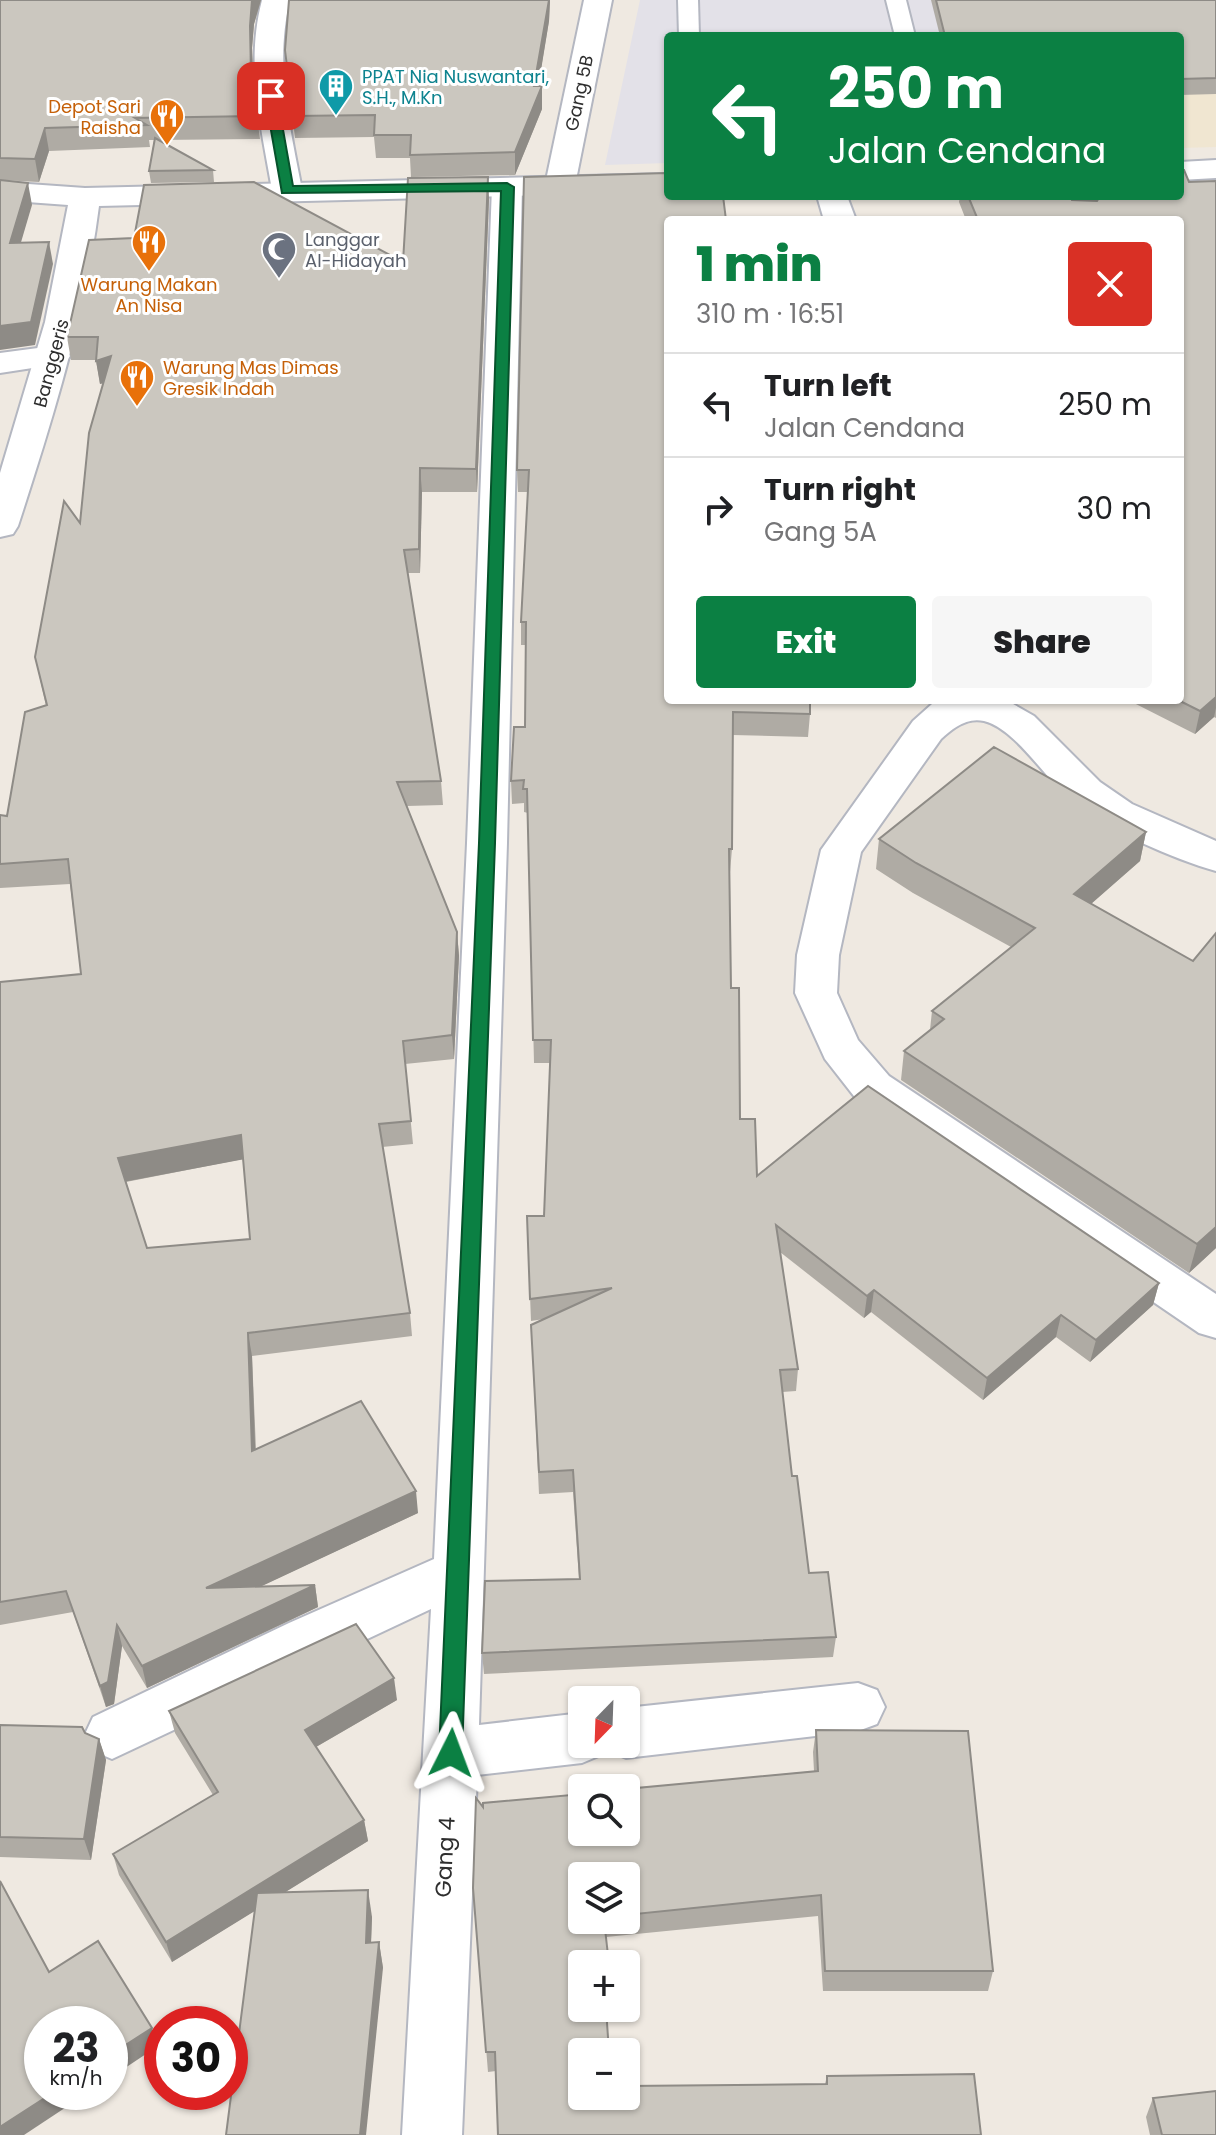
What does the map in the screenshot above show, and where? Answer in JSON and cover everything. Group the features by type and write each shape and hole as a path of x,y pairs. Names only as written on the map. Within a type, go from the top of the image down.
{"street":[{"path":"276,0 271,16 266,65 287,190"},
{"name":"Gang 5B","path":"560,185 598,0"},
{"path":"1184,171 1216,169"},
{"path":"0,191 85,197 664,183"},
{"name":"Gang 4","path":"432,2135 459,1572 488,827 507,187"},
{"name":"Banggeris","path":"0,526 44,394 79,250 85,197"},
{"path":"0,363 53,356"},
{"path":"1216,857 1118,814 1086,792 1020,725 988,704 946,713 927,730 841,850 818,955 816,993 840,1048 873,1088 1216,1319"},
{"path":"112,1734 308,1639 459,1572"},
{"path":"640,1731 858,1707"},
{"path":"451,1753 568,1740"}],"lane":[{"path":"688,0 689,32"},
{"path":"896,0 904,32"}],"shaded area":[{"path":"640,0 1104,0 1116,32 664,32 664,163 605,165"},
{"path":"1216,0 1216,147 1184,148 1184,32"}],"building":[{"path":"0,0 252,0 251,74 257,116 135,118 147,125 45,128 35,159 0,158"},
{"path":"289,0 549,0 534,86 542,86 515,152 410,155 411,135 374,135 375,115 293,116 285,50"},
{"path":"936,0 1216,0 1216,78 1184,79 1184,32 944,32"},
{"path":"155,138 213,170 149,171"},
{"path":"1184,170 1189,182 1216,181 1216,697 1200,711 1184,703 1184,216 976,216 970,200 1184,200"},
{"path":"664,173 664,200 724,200 726,216 664,216 664,704 810,704 810,714 733,712 732,849 729,849 731,988 739,988 740,1119 755,1119 757,1176 868,1086 1159,1283 1096,1340 1061,1315 987,1378 874,1290 867,1296 776,1225 798,1369 780,1370 792,1476 797,1476 809,1573 828,1572 836,1637 482,1653 485,1581 580,1579 573,1470 539,1472 531,1325 612,1288 530,1299 527,1216 544,1216 551,1040 533,1040 527,789 523,789 524,780 511,781 514,727 525,727 526,622 521,622 529,470 517,470 524,177"},
{"path":"488,177 476,469 420,468 419,549 404,550 441,781 397,782 457,932 452,1035 403,1041 411,1121 379,1124 410,1313 248,1333 252,1451 361,1401 416,1491 206,1588 315,1585 142,1666 117,1625 108,1682 100,1686 66,1591 0,1602 0,982 81,974 68,859 0,864 0,815 7,816 25,712 47,705 35,657 64,501 80,523 89,433 111,356 96,361 98,337 67,337 89,240 134,238 144,185 254,182 403,262 408,178","holes":["241,1135 250,1239 147,1248 118,1158"]},
{"path":"0,180 28,183 10,243 49,242 31,322 0,326"},
{"path":"994,747 1146,832 1074,894 1193,961 1216,933 1216,1227 1197,1244 904,1051 944,1019 932,1011 1035,928 916,863 879,839"},
{"path":"356,1624 394,1678 305,1730 364,1820 166,1942 113,1854 218,1792 169,1711"},
{"path":"0,1725 82,1727 85,1733 99,1739 84,1839 0,1837"},
{"path":"816,1730 968,1731 993,1971 825,1971 821,1895 640,1914 640,1862 568,1862 568,1934 606,1934 607,1950 568,1950 568,2022 607,2022 608,2038 568,2038 568,2110 640,2110 640,2086 827,2084 827,2076 974,2074 981,2135 498,2135 495,2052 486,2052 473,1888 476,1798 483,1807 483,1803 568,1795 568,1846 640,1846 640,1788 818,1771"},
{"path":"0,1881 49,1972 98,1941 144,2015 144,2033 128,2043 128,2006 24,2006 26,2110 0,2127"},
{"path":"368,1890 366,1943 379,1942 360,2135 226,2135 229,2110 248,2110 248,2006 243,2006 257,1893"},
{"path":"1216,2091 1216,2135 1162,2135 1153,2098"}],"place":[{"name":"PPAT Nia Nuswantari, S.H., M.Kn","path":"336,117"},
{"name":"Depot Sari Raisha","path":"167,147"},
{"name":"Warung Makan An Nisa","path":"149,273"},
{"name":"Langgar Al-Hidayah","path":"279,280"},
{"name":"Warung Mas Dimas Gresik Indah","path":"137,408"}],"route":[{"path":"271,96 287,190 507,187 487,843 451,1753"}]}
